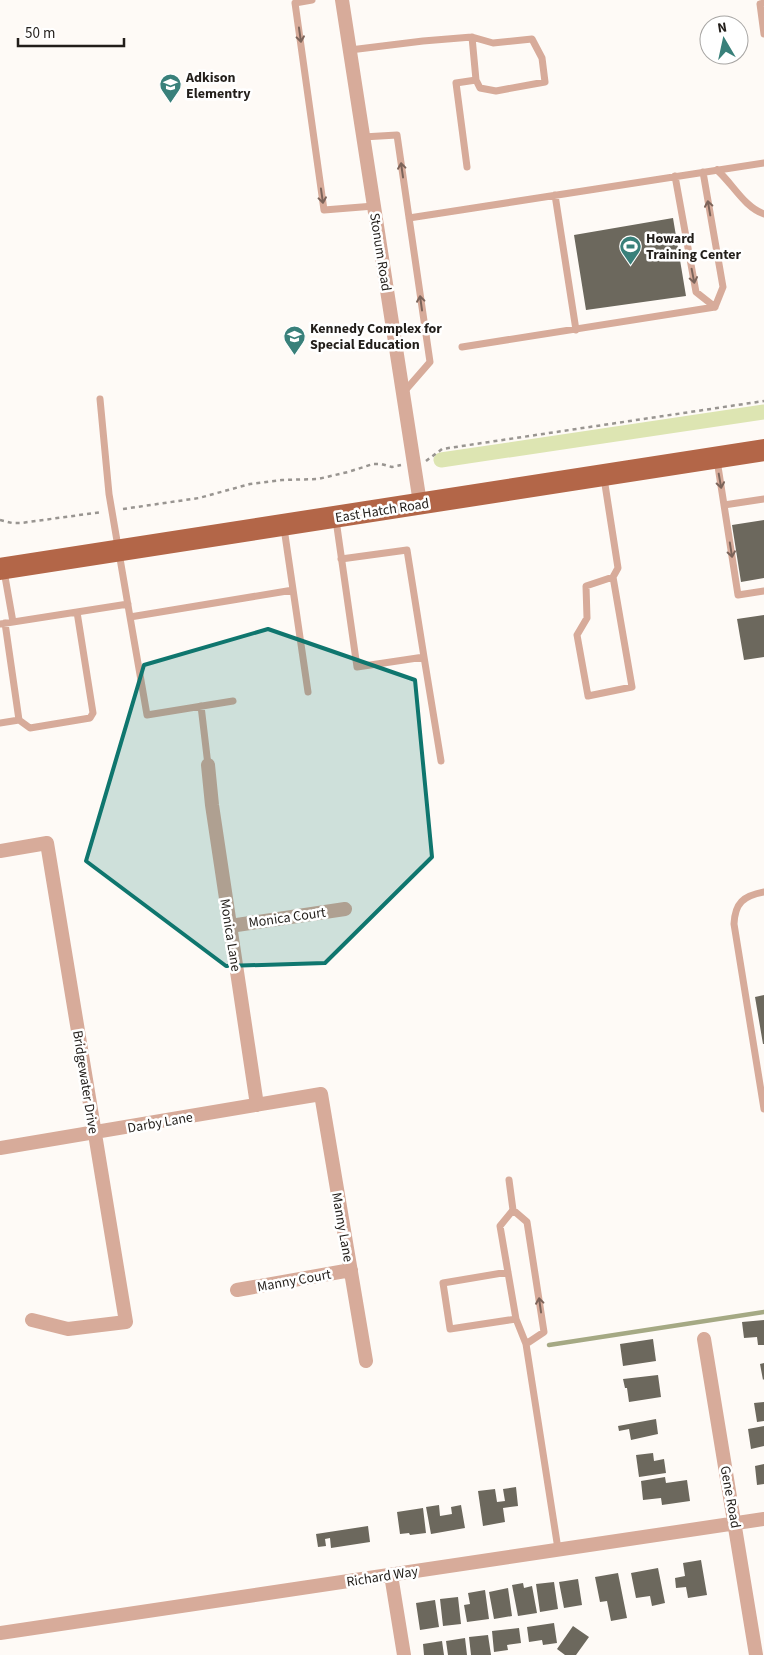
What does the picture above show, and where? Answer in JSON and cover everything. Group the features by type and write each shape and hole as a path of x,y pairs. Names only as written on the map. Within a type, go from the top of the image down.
{"main road":[{"name":"East Hatch Road","path":"2,569 764,450"}],"street":[{"name":"Stonum Road","path":"342,0 420,504"},
{"name":"Monica Lane","path":"208,765 212,806 257,1105"},
{"name":"Bridgewater Drive","path":"0,851 47,843 126,1322 68,1329 32,1320"},
{"name":"Monica Court","path":"230,926 345,909"},
{"name":"Darby Lane","path":"0,1148 95,1134 321,1094"},
{"name":"Manny Lane","path":"321,1094 366,1361"},
{"name":"Manny Court","path":"237,1290 350,1270"},
{"name":"Gene Road","path":"704,1339 756,1655"},
{"name":"Richard Way","path":"0,1633 764,1520"},
{"path":"391,1575 404,1655"}],"lane":[{"path":"312,0 296,3 324,210 374,206"},
{"path":"761,2 764,34"},
{"path":"350,50 472,37 493,43 532,39 542,58 545,82 496,91 480,88 476,80 472,37"},
{"path":"467,166 456,83 476,80"},
{"path":"363,137 397,135 430,362 403,394"},
{"path":"409,218 764,163"},
{"path":"717,170 749,205 764,214"},
{"path":"703,172 723,287 715,307"},
{"path":"675,176 696,292 715,307"},
{"path":"555,195 576,330"},
{"path":"462,348 715,307"},
{"path":"100,399 111,510 147,715 233,701"},
{"path":"716,458 738,595 764,591"},
{"path":"603,475 618,568 613,577 632,687 588,696 576,635 587,618 586,586 613,577"},
{"path":"724,505 764,499"},
{"path":"335,517 356,667 424,657"},
{"path":"283,525 308,692"},
{"path":"341,560 407,550 441,761"},
{"path":"2,569 6,623 19,720"},
{"path":"130,617 293,590"},
{"path":"6,623 128,604"},
{"path":"0,723 19,720 30,728 90,718 93,713 77,612"},
{"path":"201,706 208,765"},
{"path":"764,892 753,894 742,900 735,912 734,924 764,1109"},
{"path":"509,1180 513,1210 527,1222 544,1332 526,1344"},
{"path":"513,1210 500,1226 516,1319 526,1344 558,1549"},
{"path":"508,1272 444,1283 450,1330 516,1319"}],"path":[{"path":"0,520 21,523 199,498 250,484 282,480 318,479 373,464 392,467 414,463 427,460 442,449 764,401"}],"highlighted area":[{"path":"268,629 415,680 432,857 325,963 226,966 86,861 144,665"}],"building":[{"name":"Howard Training Center","path":"673,218 686,296 586,310 574,235"},
{"path":"764,520 764,578 741,582 732,525"},
{"path":"764,615 764,657 744,660 737,619"},
{"path":"764,995 764,1044 763,1044 755,997"},
{"path":"764,1320 764,1345 758,1345 757,1337 744,1338 742,1322"},
{"path":"653,1339 656,1361 623,1366 620,1344"},
{"path":"764,1363 764,1379 763,1380 760,1364"},
{"path":"658,1375 661,1397 629,1402 627,1388 625,1388 623,1379"},
{"path":"764,1402 764,1421 757,1422 754,1403"},
{"path":"656,1419 658,1434 631,1440 629,1429 619,1431 618,1426"},
{"path":"764,1426 764,1446 751,1449 748,1429"},
{"path":"653,1453 654,1461 664,1459 666,1473 639,1477 636,1455"},
{"path":"764,1464 764,1484 757,1485 755,1466"},
{"path":"665,1477 666,1483 687,1480 690,1501 662,1505 661,1498 643,1500 641,1481"},
{"path":"516,1487 518,1506 503,1508 505,1522 483,1526 478,1491 495,1489 497,1502 505,1501 503,1489"},
{"path":"439,1505 440,1516 452,1514 451,1507 461,1505 465,1528 431,1534 426,1507"},
{"path":"423,1508 426,1533 400,1534 397,1512"},
{"path":"368,1526 370,1542 331,1548 330,1538 325,1539 326,1546 318,1547 316,1534"},
{"path":"701,1560 707,1595 688,1598 686,1587 676,1588 675,1578 685,1576 683,1563"},
{"path":"658,1568 665,1603 652,1606 650,1596 636,1598 631,1573"},
{"path":"618,1573 627,1618 611,1621 607,1601 600,1602 595,1577"},
{"path":"578,1579 582,1605 564,1608 559,1582"},
{"path":"554,1582 558,1609 540,1612 536,1584"},
{"path":"523,1583 524,1588 532,1586 537,1613 518,1616 512,1585"},
{"path":"508,1588 512,1616 494,1619 489,1592"},
{"path":"485,1590 489,1619 467,1622 464,1605 470,1604 468,1593"},
{"path":"458,1597 461,1624 443,1626 440,1599"},
{"path":"435,1600 439,1627 420,1630 416,1603"},
{"path":"554,1623 557,1643 543,1645 542,1640 529,1642 527,1627"},
{"path":"573,1626 589,1637 576,1655 565,1655 557,1649"},
{"path":"519,1628 521,1643 507,1645 508,1650 494,1652 492,1631"},
{"path":"488,1635 491,1655 471,1655 469,1637"},
{"path":"465,1638 467,1655 448,1655 446,1641"},
{"path":"442,1641 444,1655 424,1655 423,1644"}],"waterway":[{"path":"441,460 764,412"},
{"path":"549,1345 764,1312"}],"place":[{"name":"Adkison Elementry","path":"170,104"},
{"name":"Howard Training Center","path":"630,265"},
{"name":"Kennedy Complex for Special Education","path":"294,355"}]}
